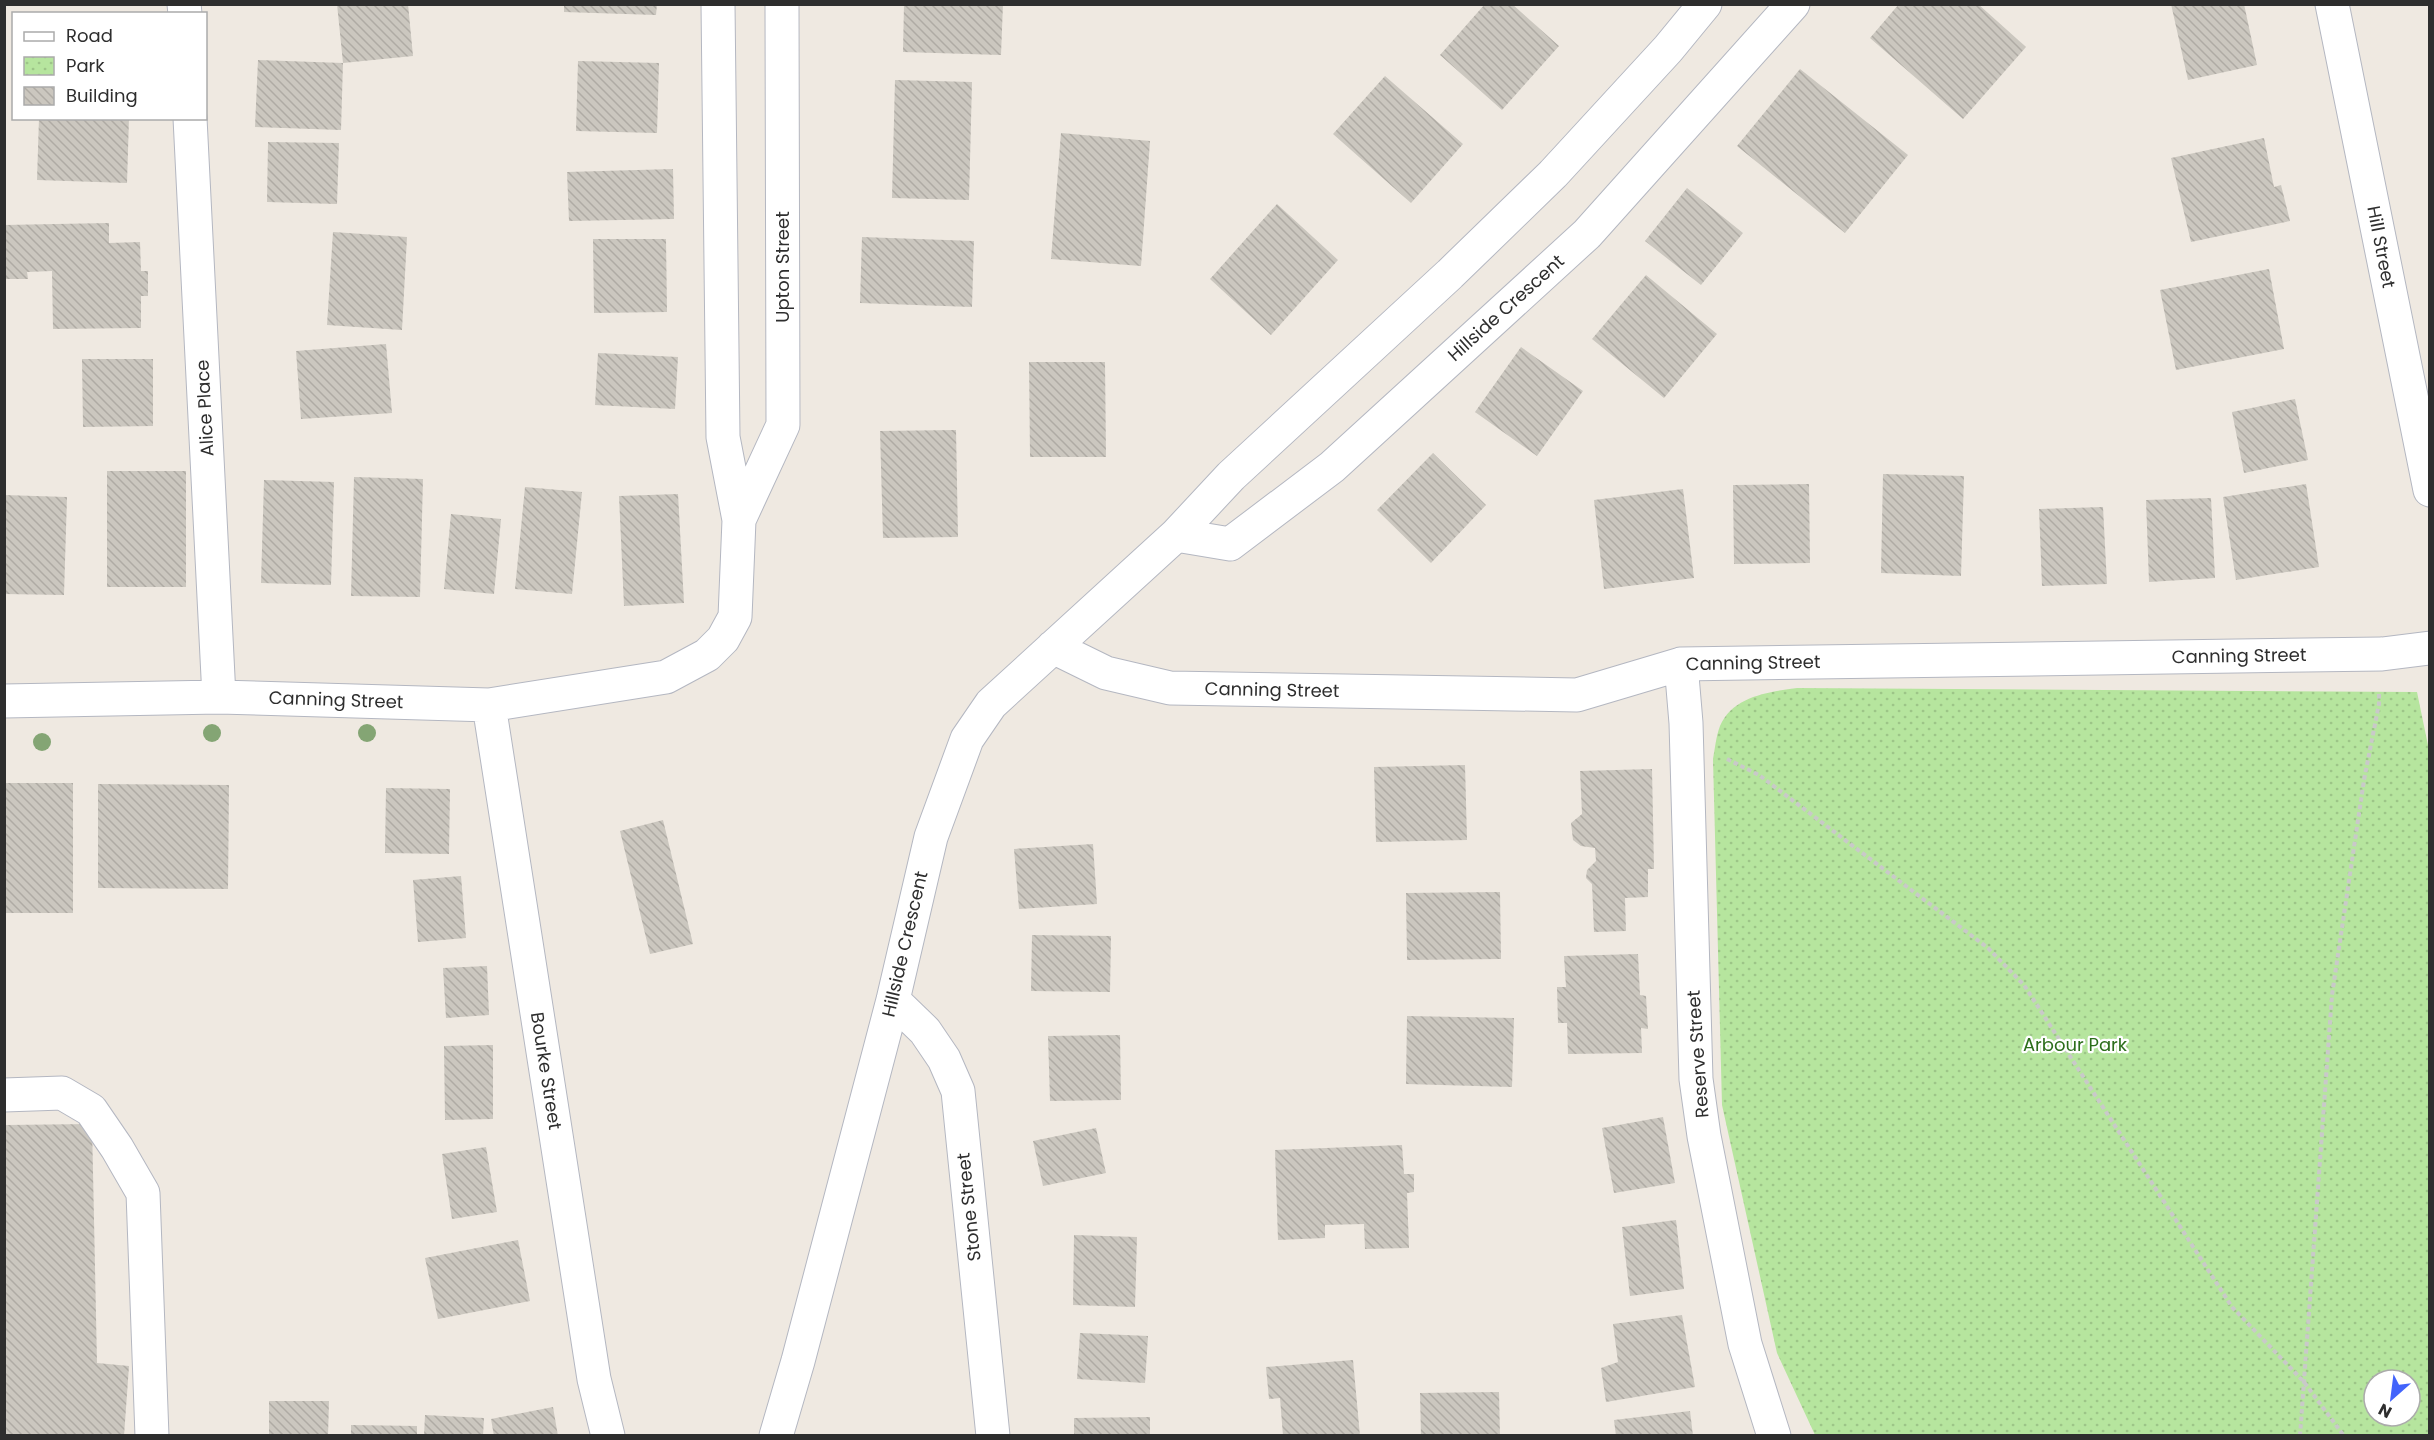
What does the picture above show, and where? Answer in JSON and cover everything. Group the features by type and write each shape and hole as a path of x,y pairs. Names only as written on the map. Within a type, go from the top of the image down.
{"street":[{"name":"Upton Street","path":"666,677 708,655 723,639 735,617 739,520 723,437 718,4"},
{"name":"Upton Street","path":"739,520 783,425 782,4"},
{"name":"Hillside Crescent","path":"776,1436 798,1361 893,1000 931,837 967,739 991,704 1176,535 1231,476 1553,174 1668,49 1705,4"},
{"name":"Hillside Crescent","path":"1176,535 1230,544 1332,467 1587,234 1793,4"},
{"name":"Hill Street","path":"2332,4 2430,490"},
{"name":"Alice Place","path":"190,120 219,697"},
{"name":"Canning Street","path":"1053,646 1106,673 1170,688 1576,695 1681,664 2382,654 2430,648"},
{"name":"Reserve Street","path":"1681,664 1686,723 1696,1079 1704,1136 1745,1344 1774,1436"},
{"name":"Canning Street","path":"4,701 219,697 489,705 666,677"},
{"name":"Bourke Street","path":"489,705 594,1379 608,1436"},
{"name":"Stone Street","path":"893,1000 925,1031 944,1059 958,1090 993,1436"},
{"path":"4,1095 62,1093 91,1110 117,1148 143,1193 152,1436"}],"path":[{"path":"2300,1436 2332,995 2364,780 2379,704 2379,690"},
{"path":"1718,754 1759,775 1988,948 2024,985 2232,1307 2304,1382 2344,1436"}],"green space":[{"name":"Arbour Park","path":"1797,688 2417,692 2430,755 2429,1435 1815,1435 1777,1353 1722,1105 1713,759 1720,726 1726,716 1743,702 1764,694"}],"building":[{"path":"337,4 408,4 413,56 343,63"},
{"path":"564,4 657,4 656,15 564,12"},
{"path":"904,4 1003,4 1001,55 903,52"},
{"path":"1485,4 1512,4 1559,46 1502,110 1440,55"},
{"path":"1899,4 1978,4 2026,47 1963,119 1870,38"},
{"path":"2171,4 2244,4 2257,65 2188,80"},
{"path":"258,60 343,63 341,130 255,127"},
{"path":"578,61 659,63 657,133 576,131"},
{"path":"1800,69 1908,155 1845,233 1737,146"},
{"path":"1385,76 1463,144 1411,203 1333,134"},
{"path":"895,80 972,82 969,200 892,198"},
{"path":"39,120 129,120 127,183 37,180"},
{"path":"1061,133 1150,141 1141,266 1051,259"},
{"path":"2264,138 2274,187 2281,185 2290,221 2191,242 2171,158"},
{"path":"268,142 339,143 337,204 267,202"},
{"path":"673,169 674,219 569,221 567,172"},
{"path":"1687,188 1743,233 1701,285 1645,241"},
{"path":"1277,204 1338,260 1271,335 1210,279"},
{"path":"109,223 109,243 140,242 141,271 148,271 148,296 141,296 141,328 53,329 52,271 27,272 28,279 4,279 4,225"},
{"path":"333,232 407,237 402,330 327,325"},
{"path":"862,237 974,241 972,307 860,303"},
{"path":"593,239 666,239 667,312 594,313"},
{"path":"2269,269 2284,349 2176,370 2160,290"},
{"path":"1646,275 1717,334 1664,398 1592,339"},
{"path":"386,344 392,413 301,419 296,351"},
{"path":"1521,347 1583,391 1537,456 1475,412"},
{"path":"598,353 678,357 675,409 595,405"},
{"path":"82,359 153,359 153,426 83,427"},
{"path":"1029,362 1105,362 1106,457 1030,457"},
{"path":"2295,399 2308,460 2244,473 2232,412"},
{"path":"956,430 958,537 883,538 880,431"},
{"path":"1433,453 1486,505 1431,563 1377,510"},
{"path":"107,471 186,471 186,587 107,587"},
{"path":"1883,474 1964,476 1961,576 1881,573"},
{"path":"354,477 423,479 420,597 351,596"},
{"path":"264,480 334,482 331,585 261,583"},
{"path":"1809,484 1810,563 1734,564 1733,485"},
{"path":"2306,484 2319,567 2236,580 2223,497"},
{"path":"525,487 582,492 572,594 515,589"},
{"path":"1683,489 1694,578 1604,589 1594,500"},
{"path":"678,494 684,603 624,606 619,496"},
{"path":"4,495 67,497 64,595 4,594"},
{"path":"2211,498 2215,578 2149,582 2146,500"},
{"path":"2103,507 2107,584 2042,586 2039,509"},
{"path":"451,514 501,519 494,594 444,589"},
{"path":"1465,765 1467,840 1376,842 1374,767"},
{"path":"1652,769 1654,869 1648,869 1648,897 1625,898 1626,931 1594,932 1592,884 1586,878 1587,870 1596,861 1595,848 1581,846 1573,840 1571,823 1582,814 1580,771"},
{"path":"4,783 73,783 73,913 4,913"},
{"path":"98,784 229,785 228,889 98,888"},
{"path":"386,788 450,789 449,854 385,853"},
{"path":"663,820 693,944 650,954 620,831"},
{"path":"1093,844 1097,904 1019,909 1014,849"},
{"path":"461,876 466,938 418,942 413,880"},
{"path":"1500,892 1501,959 1407,960 1406,893"},
{"path":"1032,935 1111,936 1110,992 1031,991"},
{"path":"1638,954 1640,995 1646,996 1648,1029 1641,1028 1642,1053 1568,1054 1567,1023 1558,1023 1557,987 1566,987 1564,956"},
{"path":"487,966 489,1015 446,1018 443,968"},
{"path":"1407,1016 1514,1018 1512,1087 1406,1084"},
{"path":"1120,1035 1121,1100 1050,1101 1048,1036"},
{"path":"493,1045 493,1119 445,1120 444,1046"},
{"path":"1663,1117 1675,1183 1614,1193 1602,1128"},
{"path":"92,1124 97,1363 129,1366 124,1436 5,1436 5,1125"},
{"path":"1096,1128 1106,1173 1043,1186 1033,1141"},
{"path":"1402,1145 1404,1174 1414,1174 1414,1192 1407,1193 1409,1248 1365,1249 1364,1224 1325,1225 1325,1238 1278,1240 1275,1150"},
{"path":"486,1147 497,1212 452,1219 442,1154"},
{"path":"1676,1220 1684,1289 1630,1296 1622,1227"},
{"path":"1074,1235 1137,1237 1135,1307 1073,1305"},
{"path":"518,1240 530,1301 438,1319 425,1258"},
{"path":"1682,1315 1695,1387 1606,1402 1601,1368 1618,1362 1613,1324"},
{"path":"1080,1333 1148,1336 1145,1383 1077,1379"},
{"path":"1353,1360 1360,1436 1283,1436 1280,1398 1269,1399 1266,1367"},
{"path":"1499,1392 1500,1436 1421,1436 1420,1393"},
{"path":"269,1401 329,1401 328,1436 269,1436"},
{"path":"553,1407 558,1436 494,1436 491,1419"},
{"path":"1690,1411 1693,1436 1616,1436 1614,1420"},
{"path":"425,1415 484,1418 483,1436 424,1436"},
{"path":"1150,1417 1150,1436 1074,1436 1074,1418"},
{"path":"351,1425 417,1426 417,1436 351,1436"}]}
